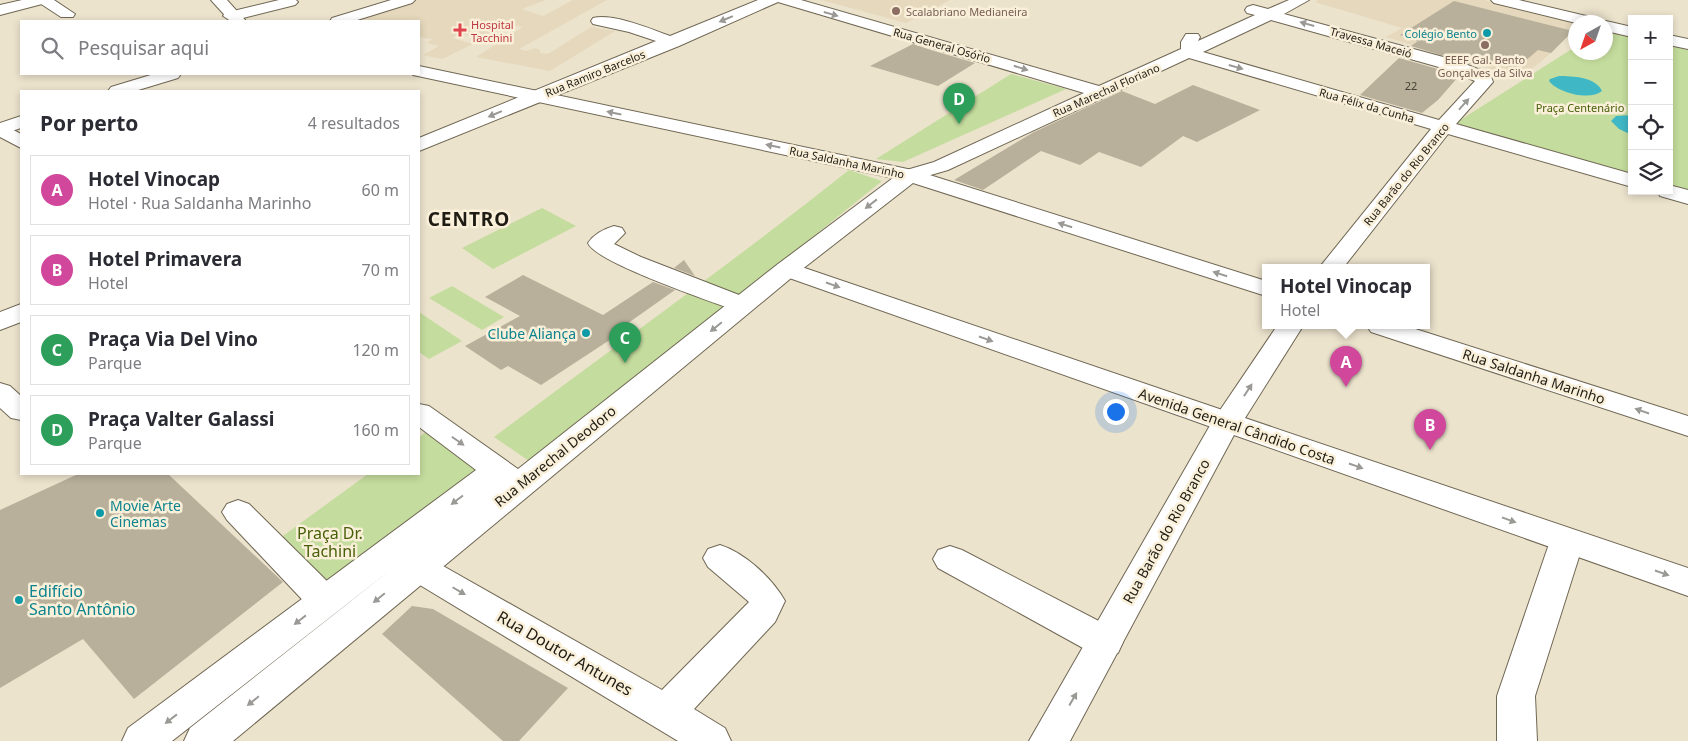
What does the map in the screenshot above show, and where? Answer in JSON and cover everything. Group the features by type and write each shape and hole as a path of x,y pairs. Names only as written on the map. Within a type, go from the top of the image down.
{"street":[{"path":"0,10 42,0 66,14"},
{"path":"219,0 234,18 290,2"},
{"path":"341,20 407,0"},
{"name":"Rua Ramiro Barcelos","path":"420,145 673,42 771,0"},
{"name":"Rua General Osório","path":"784,0 1091,89"},
{"name":"Rua Marechal Floriano","path":"1191,44 1253,10 1301,0"},
{"path":"1499,0 1568,16"},
{"path":"1543,0 1564,15"},
{"name":"Rua Marechal Floriano","path":"915,169 941,166 1091,89 1273,7"},
{"name":"Travessa Maceió","path":"1273,7 1452,65 1477,74 1484,78 1484,82"},
{"path":"599,21 633,28 673,42"},
{"path":"1613,28 1628,31"},
{"path":"1673,41 1688,44"},
{"name":"Rua Félix da Cunha","path":"1191,44 1212,61 1628,180"},
{"name":"Rua Saldanha Marinho","path":"420,71 534,97 915,169 1262,288"},
{"path":"121,90 169,75"},
{"name":"Rua Barão do Rio Branco","path":"1334,264 1444,126 1484,82"},
{"path":"0,129 20,122"},
{"path":"0,129 20,141"},
{"name":"Rua Marechal Deodoro","path":"142,741 324,601 508,478 743,305 915,169"},
{"path":"1673,192 1688,197"},
{"path":"614,233 600,243 601,246 633,262 743,305"},
{"name":"Avenida General Cândido Costa","path":"787,269 1567,542 1688,582"},
{"path":"0,322 20,312"},
{"name":"Rua Barão do Rio Branco","path":"1049,741 1227,422 1288,329"},
{"name":"Rua Saldanha Marinho","path":"1389,329 1688,426"},
{"path":"420,414 508,478"},
{"name":"Rua Marechal Deodoro","path":"204,741 417,567 508,478"},
{"path":"238,512 324,601"},
{"path":"1517,741 1516,696 1553,590 1567,542"},
{"path":"666,712 762,612 766,601 760,591 720,558"},
{"path":"950,559 1105,642"},
{"name":"Rua Doutor Antunes","path":"417,567 666,712 711,741"}],"shaded area":[{"path":"413,0 546,0 522,9 543,16 573,0 607,0 519,49 526,51 535,48 540,50 540,53 548,54 591,27 615,31 550,71 476,57 523,27 514,25 477,39 461,33 452,38 473,44 442,59 423,55 439,46 427,43 432,39 420,37 420,20 351,20"},
{"name":"Scalabriano Medianeira","path":"821,0 950,0 906,23"},
{"name":"EEEF Gal. Bento Gonçalves da Silva","path":"1318,0 1484,0 1568,20 1568,36 1521,78 1386,37 1402,28 1315,2"}],"green space":[{"name":"Praça Centenário","path":"1613,32 1628,36 1628,175 1454,124 1568,51 1568,60 1613,60"},
{"path":"1673,46 1688,50 1688,193 1673,188"},
{"path":"1011,74 1066,89 903,162 876,159"},
{"path":"849,170 882,181 532,463 494,437 717,271"},
{"path":"542,208 576,226 493,269 462,248"},
{"path":"452,286 504,317 482,330 429,298"},
{"path":"420,313 462,341 429,359 420,353"},
{"name":"Praça Dr. Tachini","path":"430,429 485,469 325,587 276,541 367,475 420,475 420,436"}],"water":[{"path":"1559,76 1589,80 1599,86 1602,91 1590,95 1567,92 1559,89 1549,81"},
{"path":"1628,115 1628,133 1619,129 1611,121 1616,116"}],"building":[{"name":"EEEF Gal. Bento Gonçalves da Silva","path":"1454,1 1568,30 1568,36 1551,53 1538,50 1516,69 1476,57 1470,64 1411,46 1418,41 1400,35"},
{"path":"913,44 975,63 938,86 870,66"},
{"path":"1399,58 1459,76 1438,100 1422,113 1360,95"},
{"path":"1193,85 1260,110 1197,142 1183,136 1141,167 1099,152 1080,165 1041,151 983,190 954,180 1034,132 1122,91 1155,104"},
{"path":"684,260 695,276 674,268"},
{"name":"Clube Aliança","path":"523,275 603,315 653,282 675,290 624,326 628,328 541,385 508,366 501,370 465,346 520,316 485,297"},
{"path":"76,475 169,475 283,582 134,699 83,639 0,688 0,510"},
{"path":"412,606 433,609 568,688 519,741 503,741 382,634"}],"place":[{"name":"Scalabriano Medianeira","path":"896,11"},
{"name":"Hospital Tacchini","path":"460,30"},
{"name":"Colégio Bento","path":"1487,33"},
{"name":"EEEF Gal. Bento Gonçalves da Silva","path":"1485,45"},
{"name":"Praça Valter Galassi","path":"959,124"},
{"name":"Clube Aliança","path":"586,333"},
{"name":"Praça Via Del Vino","path":"625,363"},
{"name":"Hotel Vinocap","path":"1346,387"},
{"name":"Hotel Primavera","path":"1430,450"},
{"name":"Movie Arte Cinemas","path":"100,513"},
{"name":"Edifício Santo Antônio","path":"19,600"}],"district":[{"name":"CENTRO","path":"469,219"}]}
